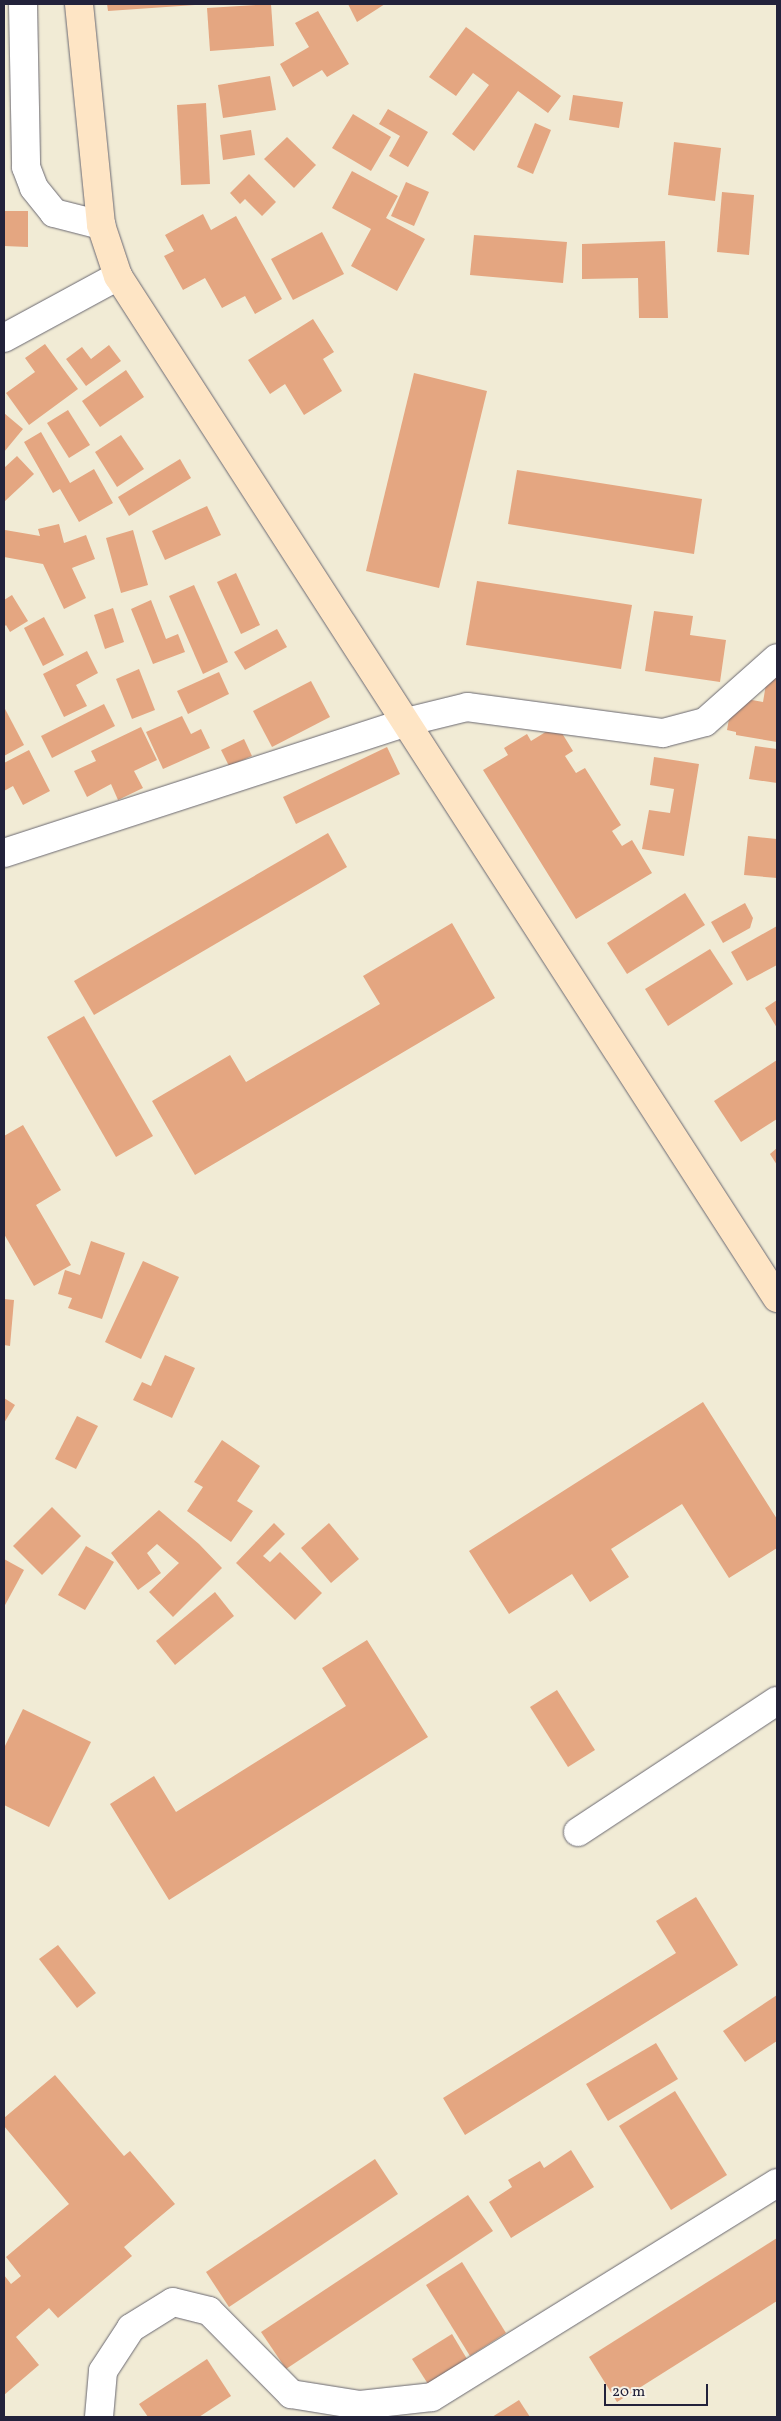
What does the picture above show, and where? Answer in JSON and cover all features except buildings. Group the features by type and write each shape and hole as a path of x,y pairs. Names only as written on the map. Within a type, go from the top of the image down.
{"main road":[{"path":"79,4 101,225 118,276 777,1298"}],"street":[{"path":"23,4 15,164 54,213 101,225"},
{"path":"4,338 118,276"},
{"path":"4,853 406,722 467,706 663,733 706,722 777,658"},
{"path":"578,1832 777,1701"},
{"path":"99,2417 104,2371 131,2328 173,2302 209,2311 291,2394 360,2405 432,2397 777,2183"}]}
